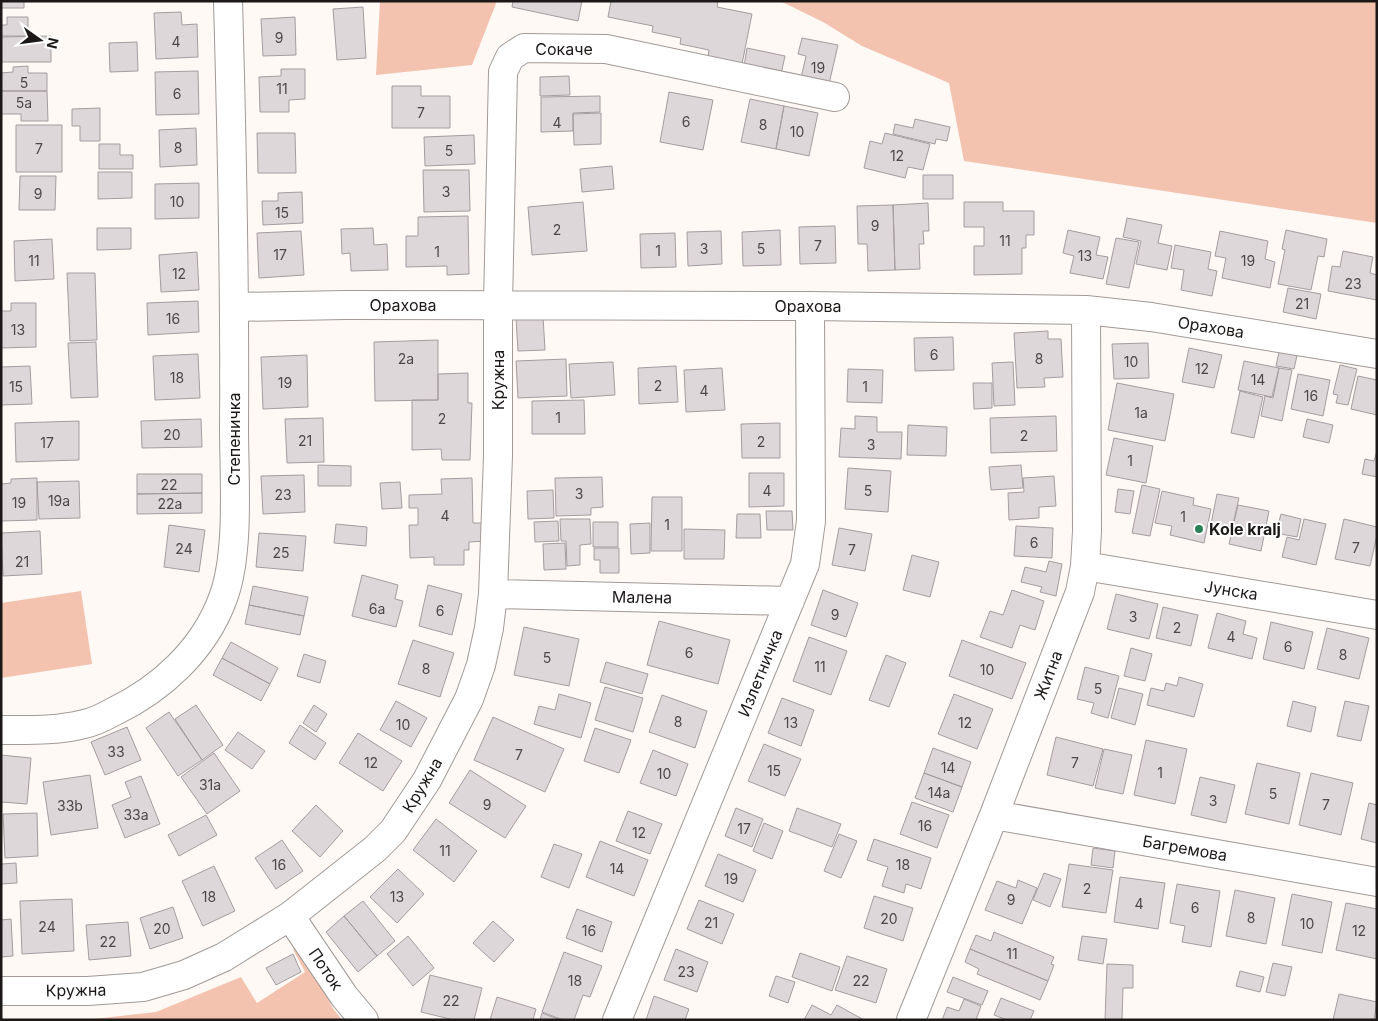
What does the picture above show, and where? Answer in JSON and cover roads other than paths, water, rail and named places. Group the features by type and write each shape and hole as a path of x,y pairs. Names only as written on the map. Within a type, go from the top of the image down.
{"street":[{"name":"Степеничка","path":"1,730 56,728 86,724 125,706 175,671 194,649 212,623 223,599 230,575 234,526 235,306 228,1"},
{"name":"Сокаче","path":"498,305 503,72 510,57 517,52 524,48 606,49 835,97"},
{"name":"Кружна","path":"1,991 88,991 143,987 184,975 224,957 290,916 375,849 393,831 413,803 469,700 481,665 489,628 493,594 498,456 498,305"},
{"name":"Орахова","path":"235,306 810,306 1086,310 1151,317 1377,354"},
{"name":"Излетничка","path":"617,1020 805,564 811,521 810,306"},
{"name":"Житна","path":"911,1020 994,815 1080,592 1085,566 1088,499 1086,310"},
{"name":"Јунска","path":"1085,566 1377,615"},
{"name":"Малена","path":"493,594 790,600"},
{"name":"Багремова","path":"994,815 1377,882"},
{"name":"Поток","path":"290,916 344,996 364,1020"}],"place":[{"name":"Kole kralj","path":"1199,529"}]}
